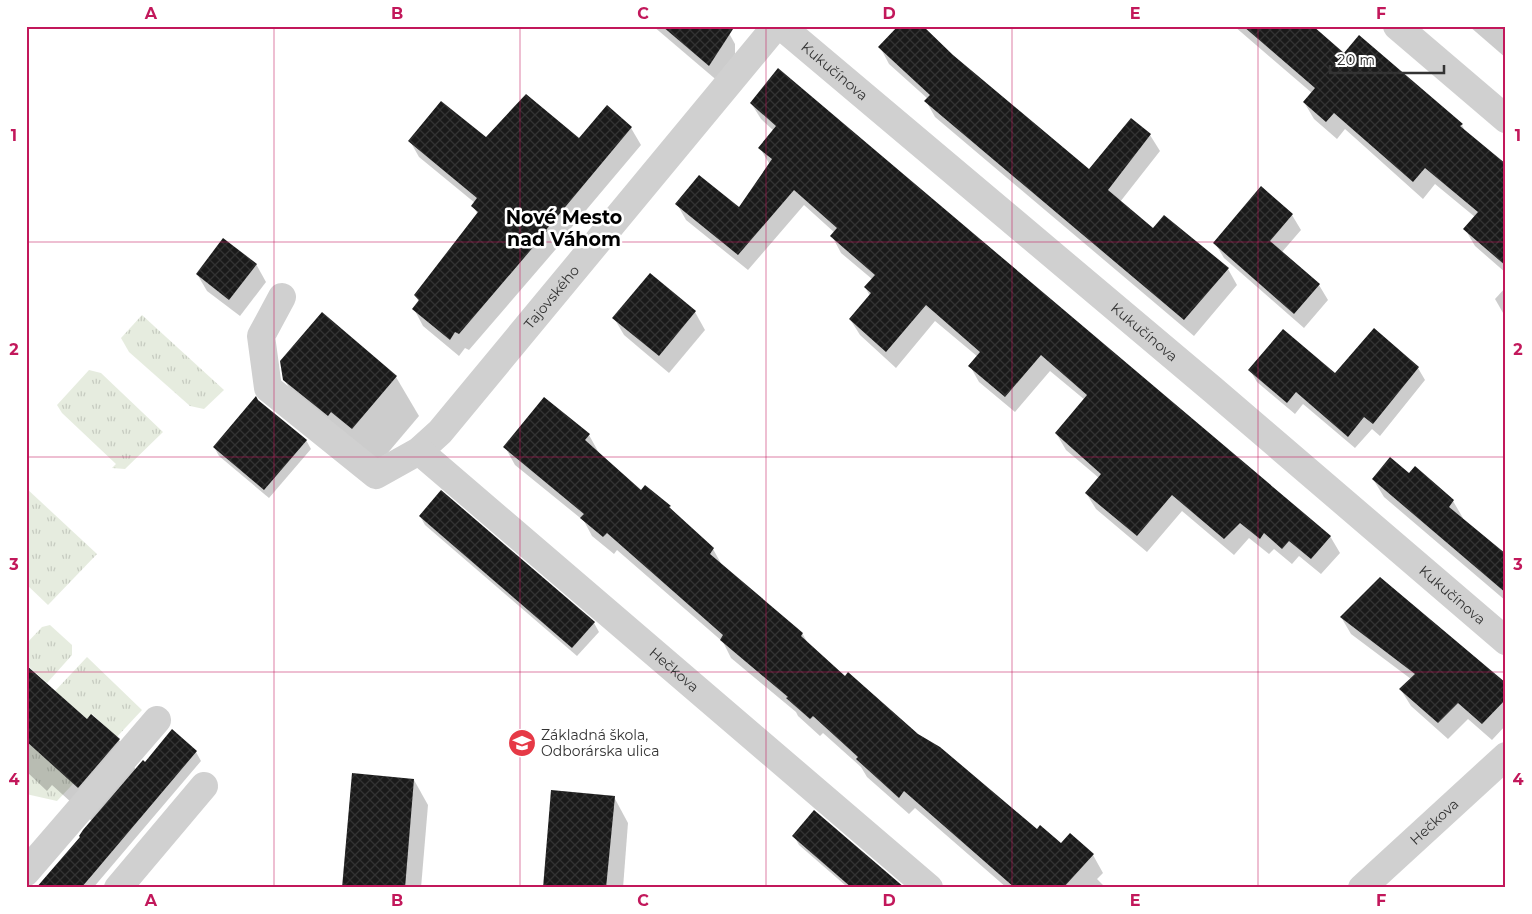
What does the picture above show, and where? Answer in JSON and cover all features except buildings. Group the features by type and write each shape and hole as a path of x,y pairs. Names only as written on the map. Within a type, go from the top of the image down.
{"street":[{"name":"Tajovského","path":"282,297 261,336 268,388 376,476 420,451 440,432 776,26"},
{"name":"Kukučínova","path":"781,26 1212,389 1506,641"},
{"path":"1397,26 1506,119"},
{"name":"Hečkova","path":"420,451 929,888"},
{"path":"26,872 157,720"},
{"name":"Hečkova","path":"1362,888 1506,756"},
{"path":"118,888 204,786"}],"green space":[{"path":"142,315 224,390 204,409 190,406 129,352 121,338"},
{"path":"89,370 101,373 163,432 125,469 112,468 116,464 62,413 57,405"},
{"path":"26,488 97,554 48,605 26,584"},
{"path":"50,625 72,645 72,655 47,683 26,664 26,644 42,627"},
{"path":"87,657 142,710 57,801 26,794 26,741 109,730 92,714 87,719 55,691"}],"place":[{"name":"Základná škola, Odborárska ulica","path":"522,743"}],"district":[{"name":"Nové Mesto nad Váhom","path":"564,228"}]}
